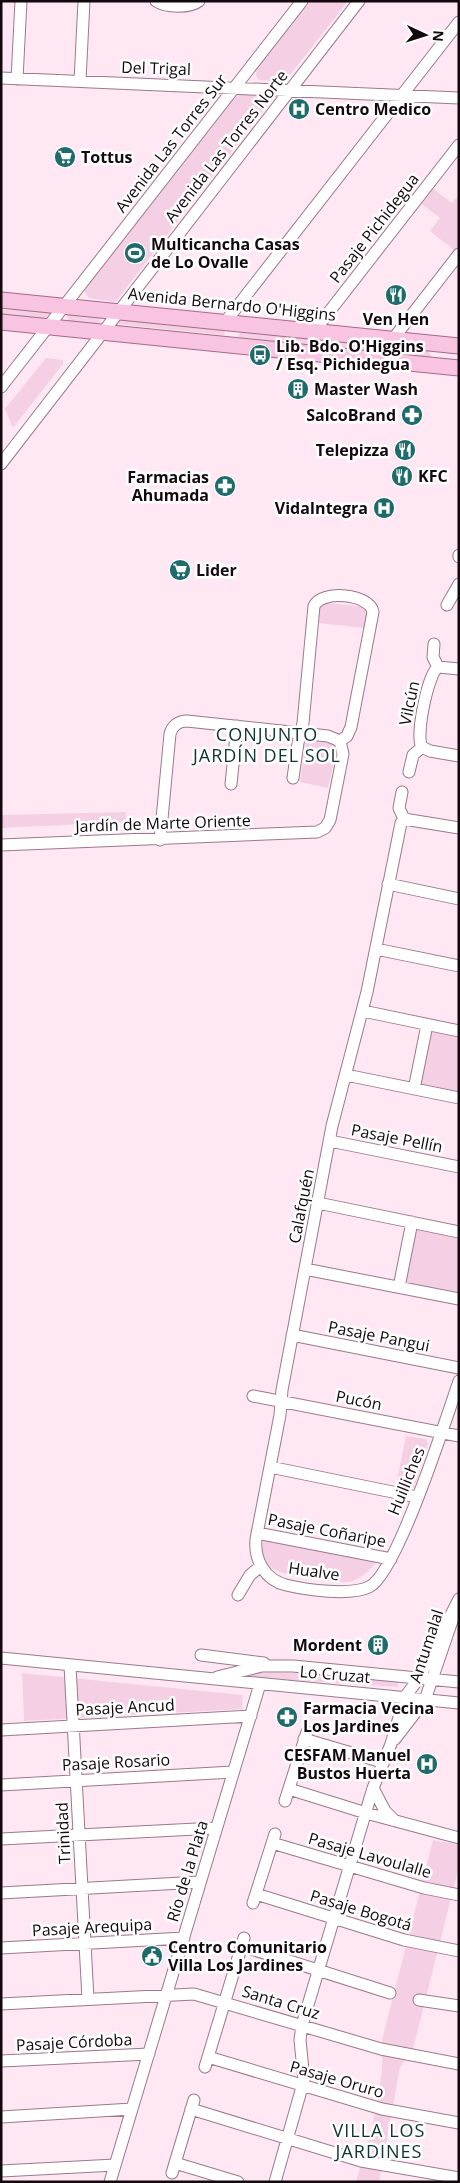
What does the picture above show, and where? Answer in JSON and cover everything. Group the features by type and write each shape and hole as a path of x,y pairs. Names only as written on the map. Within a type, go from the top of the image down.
{"main road":[{"name":"Avenida Bernardo O'Higgins","path":"1,300 119,310 459,346"},
{"path":"1,322 459,368"},
{"path":"303,352 301,342 310,330"},
{"path":"430,365 434,354 432,343"}],"street":[{"path":"17,79 20,1"},
{"path":"80,81 84,1"},
{"path":"156,1 163,4 186,6 199,1"},
{"name":"Avenida Las Torres Sur","path":"1,387 302,1"},
{"name":"Avenida Las Torres Norte","path":"1,464 359,1"},
{"path":"226,321 459,22"},
{"name":"Del Trigal","path":"1,78 459,98"},
{"name":"Pasaje Pichidegua","path":"310,330 459,145"},
{"path":"393,339 459,254"},
{"path":"447,605 459,584"},
{"path":"160,840 170,734 176,725 187,721 300,733 332,736 340,741 347,736 351,727 373,616 371,605 365,600 331,596 318,600 314,610 300,733 294,778"},
{"path":"434,644 434,657 438,667 459,670"},
{"name":"Vilcún","path":"422,747 419,734 431,676 438,667"},
{"path":"231,784 237,726"},
{"name":"Jardín de Marte Oriente","path":"1,845 312,833 325,828 330,820 343,754 340,741"},
{"path":"409,772 413,755 422,747 430,751 459,756"},
{"path":"402,792 399,808 404,818 459,828"},
{"name":"Calafquén","path":"261,1566 256,1554 257,1533 292,1335 330,1141 363,1011 400,823 404,818"},
{"path":"388,884 459,899"},
{"path":"376,949 459,966"},
{"path":"363,1011 459,1031"},
{"path":"414,1089 427,1025"},
{"path":"346,1075 459,1098"},
{"name":"Pasaje Pellín","path":"330,1141 459,1167"},
{"path":"318,1203 459,1232"},
{"path":"398,1287 412,1222"},
{"path":"305,1269 459,1299"},
{"name":"Pasaje Pangui","path":"292,1335 459,1368"},
{"name":"Huilliches","path":"370,1587 382,1576 391,1559 442,1433 459,1380"},
{"name":"Pucón","path":"253,1396 459,1436"},
{"path":"270,1466 417,1497"},
{"name":"Pasaje Coñaripe","path":"257,1533 391,1559"},
{"path":"238,1596 250,1575 261,1566"},
{"name":"Hualve","path":"261,1566 272,1579 285,1585 347,1591 370,1587"},
{"name":"Antumalal","path":"391,1744 405,1697 419,1678 458,1600"},
{"name":"Antumalal","path":"391,1744 425,1700 458,1600"},
{"name":"Lo Cruzat","path":"201,1655 459,1682"},
{"name":"Lo Cruzat","path":"1,1658 208,1680 459,1703"},
{"name":"Trinidad","path":"70,1666 88,1999"},
{"name":"Lo Cruzat","path":"208,1680 262,1666 293,1666"},
{"name":"Río de la Plata","path":"110,2182 260,1684"},
{"name":"Pasaje Ancud","path":"1,1730 251,1716"},
{"path":"382,1762 306,1736 287,1795 366,1813 459,1838"},
{"path":"275,2182 303,2086 304,2073 300,2040 302,2025 382,1762 391,1744"},
{"name":"Pasaje Rosario","path":"1,1785 233,1772"},
{"path":"374,1788 385,1811 395,1821"},
{"path":"1,1838 216,1828"},
{"name":"Pasaje Lavoulalle","path":"254,1899 273,1838 350,1866 433,1890 459,1895"},
{"path":"1,1893 200,1882"},
{"name":"Pasaje Bogotá","path":"254,1899 414,1943 459,1950"},
{"name":"Pasaje Arequipa","path":"1,1948 184,1938"},
{"path":"225,2002 243,1942 318,1971 390,1993"},
{"name":"Santa Cruz","path":"1,2004 194,1994 390,2052 459,2064"},
{"path":"419,2000 459,2006"},
{"name":"Pasaje Oruro","path":"225,2002 206,2062 303,2086 393,2112 459,2123"},
{"name":"Pasaje Córdoba","path":"1,2062 149,2054"},
{"path":"238,2182 174,2168 192,2105 288,2138 383,2166 459,2178"},
{"path":"1,2116 132,2109"},
{"path":"1,2171 115,2165"}],"shaded area":[{"path":"309,1 348,1 286,80 280,82 259,80 256,76 257,70"},
{"path":"238,93 275,95 117,300 114,302 89,298 85,292 86,283"},
{"path":"431,187 452,203 459,195 459,246 455,251 430,231 440,218 419,202"},
{"path":"34,309 53,311 45,319 1,316 1,310"},
{"path":"67,313 98,316 100,322 98,324 72,322 68,320"},
{"path":"124,316 226,325 224,335 116,324"},
{"path":"241,330 429,351 431,356 428,359 238,337"},
{"path":"46,358 63,360 63,364 13,428 5,409"},
{"path":"328,603 365,607 368,613 364,628 318,623 319,607"},
{"path":"306,739 334,744 337,749 328,788 300,782"},
{"path":"126,812 126,822 1,828 1,815"},
{"path":"434,1029 459,1034 459,1091 419,1083 430,1032"},
{"path":"416,1229 459,1238 459,1292 404,1283"},
{"path":"406,1436 426,1439 428,1444 414,1488 396,1485"},
{"path":"264,1539 377,1562 368,1572 348,1582 287,1574 277,1571 264,1560 262,1551"},
{"path":"22,1673 243,1695 242,1709 24,1721"},
{"path":"242,1673 296,1673 398,1682 398,1687 242,1677"},
{"path":"433,1840 459,1845 459,1867 413,2049 400,2067 379,2182 356,2182 379,2094 382,2040"}],"place":[{"name":"Centro Medico","path":"299,109"},
{"name":"Tottus","path":"65,157"},
{"name":"Multicancha Casas de Lo Ovalle","path":"135,253"},
{"name":"Ven Hen","path":"396,295"},
{"name":"Lib. Bdo. O'Higgins / Esq. Pichidegua","path":"260,355"},
{"name":"Master Wash","path":"298,389"},
{"name":"SalcoBrand","path":"412,415"},
{"name":"Telepizza","path":"405,450"},
{"name":"KFC","path":"402,476"},
{"name":"Farmacias Ahumada","path":"225,486"},
{"name":"VidaIntegra","path":"384,508"},
{"name":"Lider","path":"180,570"},
{"name":"Mordent","path":"378,1645"},
{"name":"Farmacia Vecina Los Jardines","path":"287,1717"},
{"name":"CESFAM Manuel Bustos Huerta","path":"427,1764"},
{"name":"Centro Comunitario Villa Los Jardines","path":"152,1956"}],"district":[{"name":"CONJUNTO JARDÍN DEL SOL","path":"267,744"},
{"name":"VILLA LOS JARDINES","path":"379,2140"}]}
